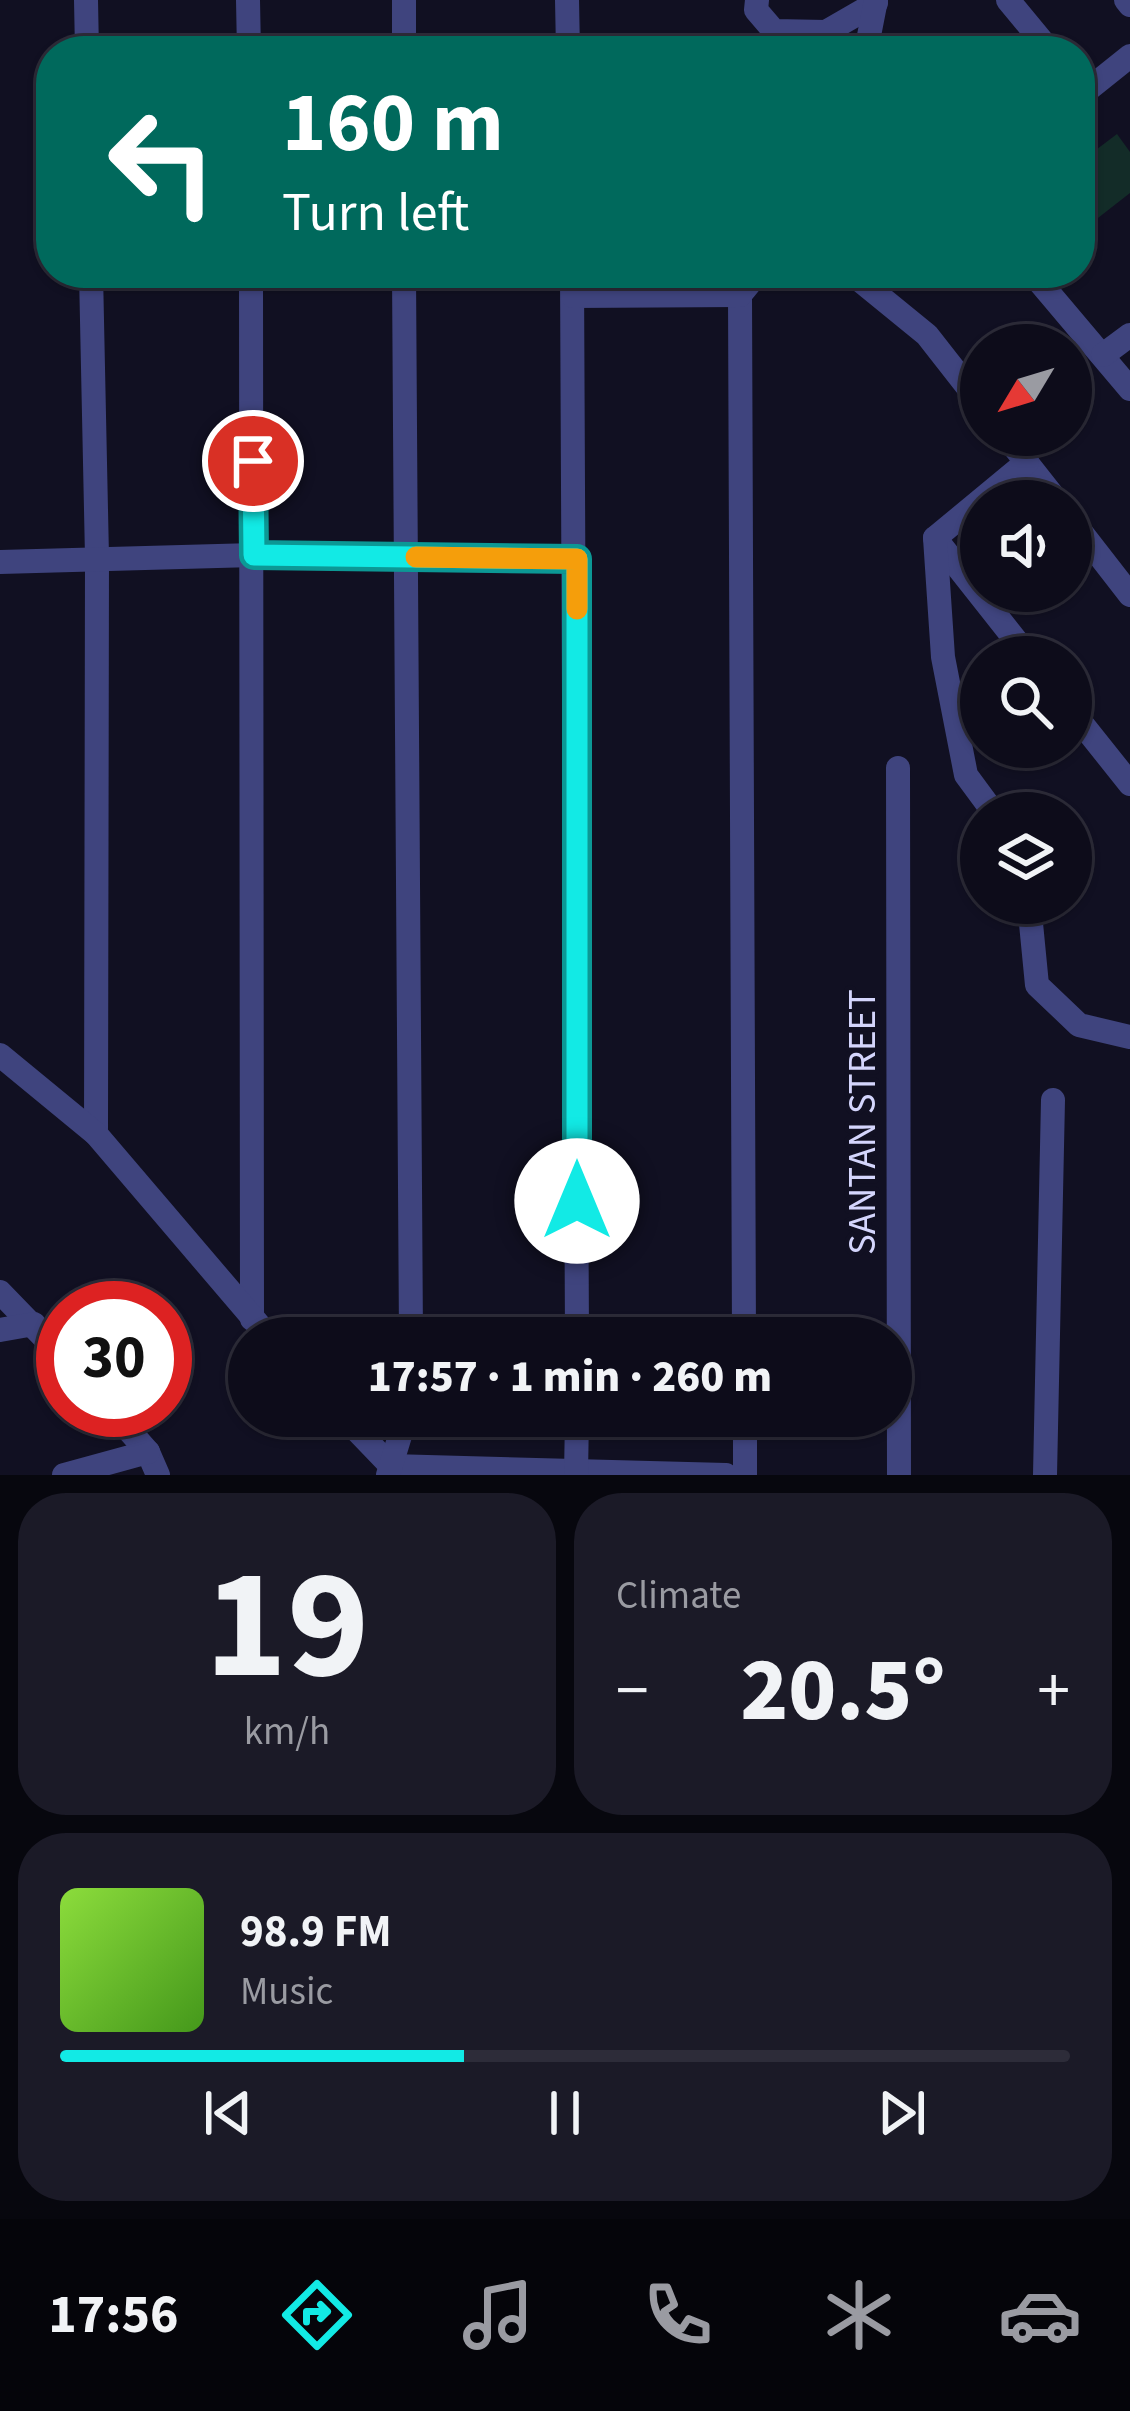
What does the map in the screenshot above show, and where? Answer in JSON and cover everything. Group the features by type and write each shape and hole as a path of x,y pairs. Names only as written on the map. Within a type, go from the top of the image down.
{"street":[{"path":"86,0 87,36"},
{"path":"248,0 249,36"},
{"path":"404,0 404,36"},
{"path":"567,0 568,36"},
{"path":"757,0 756,10 774,31 826,32 876,2"},
{"path":"1008,0 1038,36"},
{"path":"869,36 876,2"},
{"path":"1095,82 1130,56"},
{"path":"92,288 96,1134"},
{"path":"251,288 261,1317"},
{"path":"404,288 411,1317"},
{"path":"573,288 577,1317"},
{"path":"623,288 740,295"},
{"path":"744,1317 740,295 746,288"},
{"path":"877,288 927,335 960,377"},
{"path":"1045,288 1130,389"},
{"path":"1103,355 1130,335"},
{"path":"1022,456 1041,480"},
{"path":"935,538 1027,462"},
{"path":"935,538 1012,636"},
{"path":"935,538 943,657 966,775 979,792"},
{"path":"1092,546 1130,596"},
{"path":"0,562 254,555 577,559"},
{"path":"1092,736 1130,784"},
{"name":"SANTAN STREET","path":"898,768 899,1475"},
{"path":"1031,924 1037,985 1079,1025 1129,1039"},
{"path":"0,1055 96,1134 251,1317"},
{"path":"1045,1475 1053,1100"},
{"path":"0,1292 36,1326"},
{"path":"0,1330 34,1324"},
{"path":"132,1437 153,1464"},
{"path":"361,1437 389,1471 726,1475"},
{"path":"389,1471 400,1437"},
{"path":"576,1473 577,1437"},
{"path":"745,1437 745,1475"},
{"path":"64,1475 153,1464"}],"green space":[{"path":"1117,134 1130,152 1130,193 1095,220 1095,151"}],"slow traffic":[{"path":"416,557 577,559 577,609"}],"route":[{"path":"253,461 254,555 577,559 577,1201"}]}
